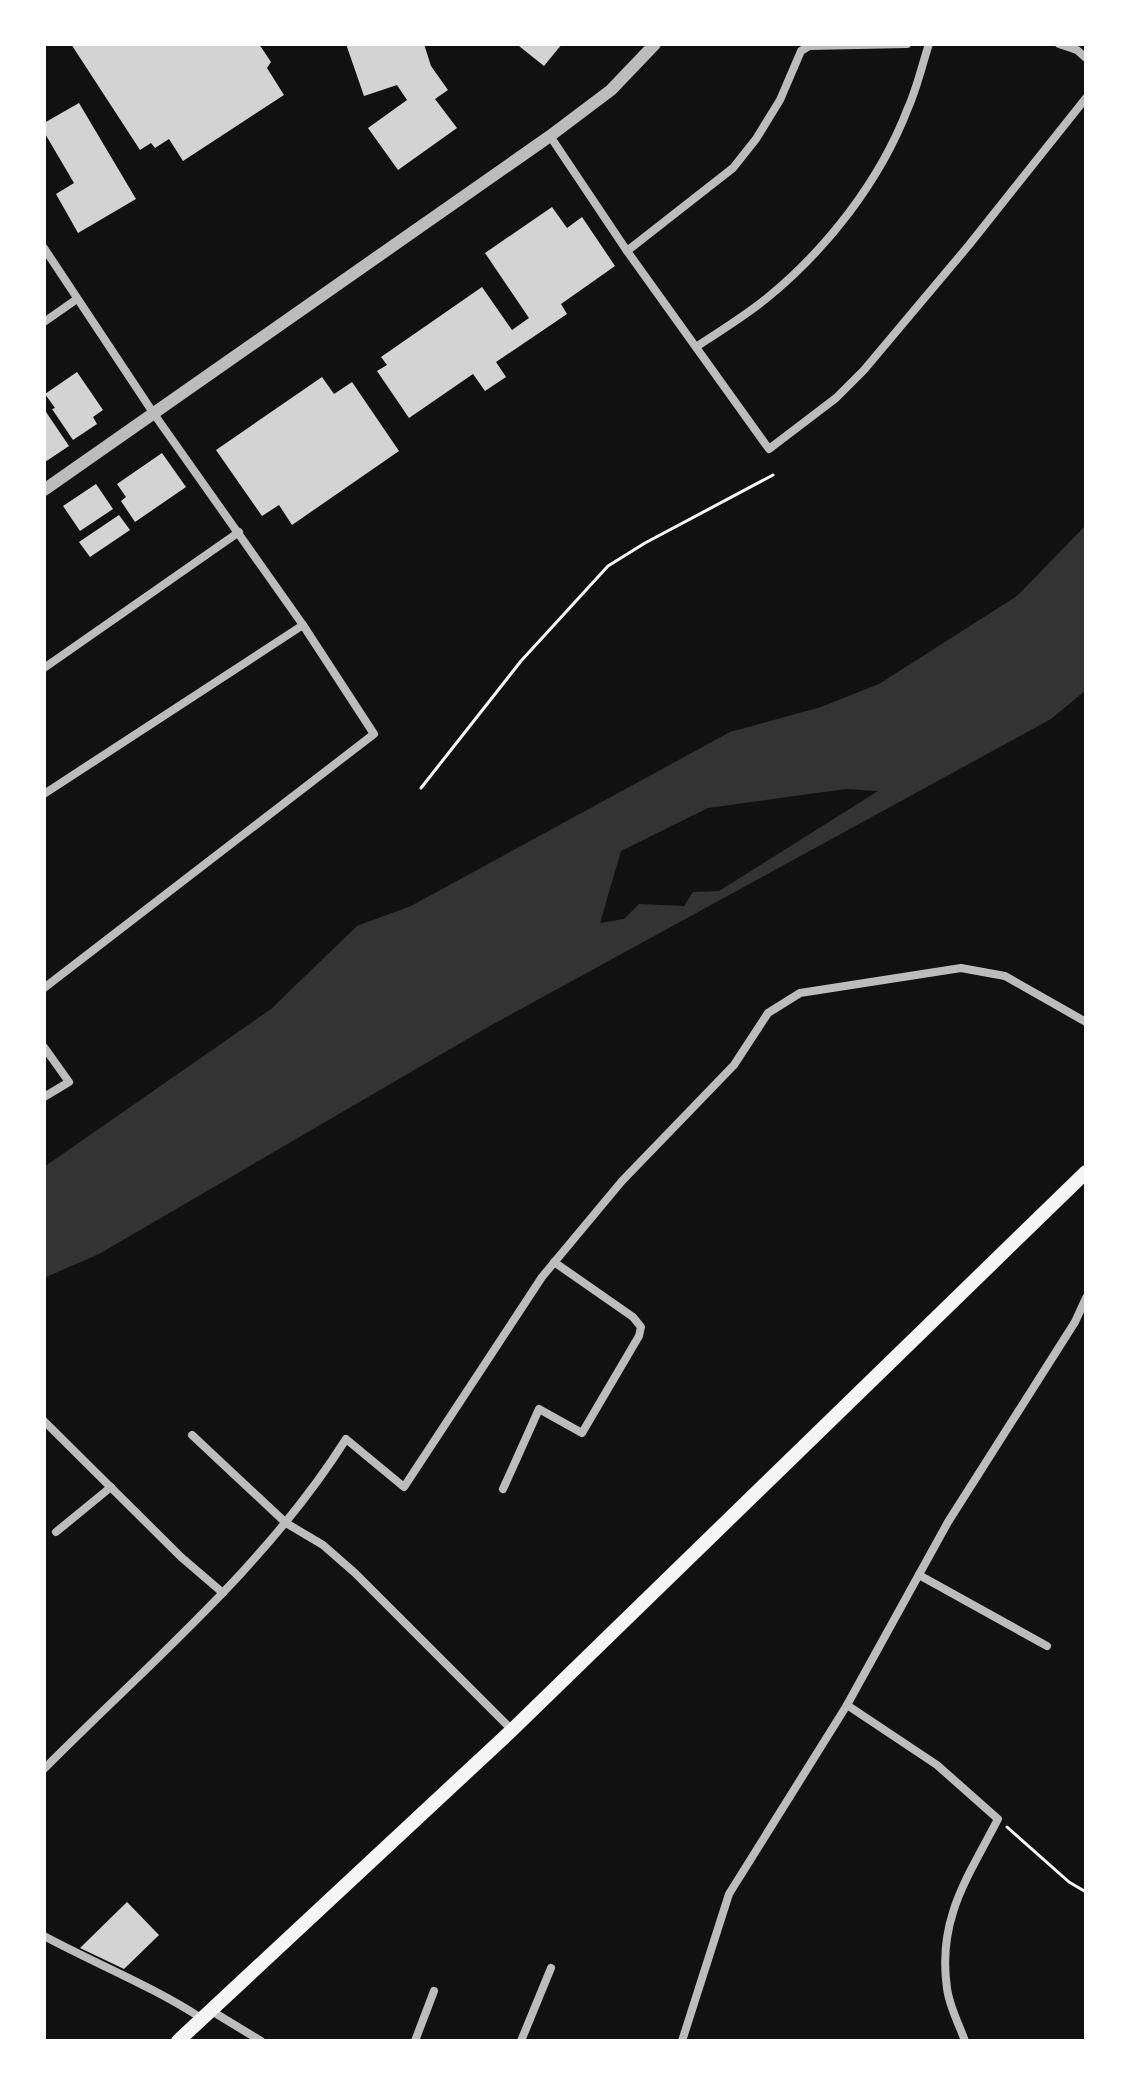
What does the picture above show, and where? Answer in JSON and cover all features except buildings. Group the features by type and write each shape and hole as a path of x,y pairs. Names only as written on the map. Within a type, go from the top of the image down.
{"main road":[{"path":"178,2041 512,1730 1086,1172"}],"street":[{"path":"44,490 550,136 611,90 655,44"},
{"path":"627,251 733,168 756,139 780,100 801,51 809,46 907,44"},
{"path":"696,347 777,289 808,261 852,209 885,157 908,109 929,44"},
{"path":"1059,44 1077,50 1086,58"},
{"path":"550,136 627,251 769,449 836,398 864,370 1086,98"},
{"path":"44,248 154,414 303,625 374,734 44,988"},
{"path":"44,322 77,299"},
{"path":"44,668 239,532"},
{"path":"44,794 303,625"},
{"path":"44,1769 223,1593 317,1485 346,1439 404,1487 554,1262 622,1181 734,1065 768,1013 800,993 961,968 1005,976 1086,1022"},
{"path":"44,1047 69,1082 44,1097"},
{"path":"503,1489 539,1409 582,1433 639,1336 641,1327 633,1317 554,1262"},
{"path":"682,2041 729,1894 847,1705 948,1522 1075,1322 1086,1298"},
{"path":"44,1421 181,1557 223,1593"},
{"path":"192,1435 286,1523 323,1545 355,1573 512,1730"},
{"path":"56,1532 111,1487"},
{"path":"919,1575 1047,1646"},
{"path":"847,1705 937,1765 998,1819 952,1910 945,1948 947,1990 965,2041"},
{"path":"44,1936 107,1970 261,2041"},
{"path":"521,2041 551,1968"},
{"path":"415,2041 434,1991"}],"path":[{"path":"421,788 521,661 608,566 773,475"},
{"path":"998,1819 1069,1882 1086,1892"}],"shaded area":[{"path":"1086,525 1086,690 1051,719 488,1027 99,1254 44,1278 44,1167 271,1009 357,926 411,906 730,732 821,707 879,684 1017,596","holes":["846,789 878,791 719,891 693,892 684,906 639,904 624,919 600,923 621,851 708,808"]}]}
